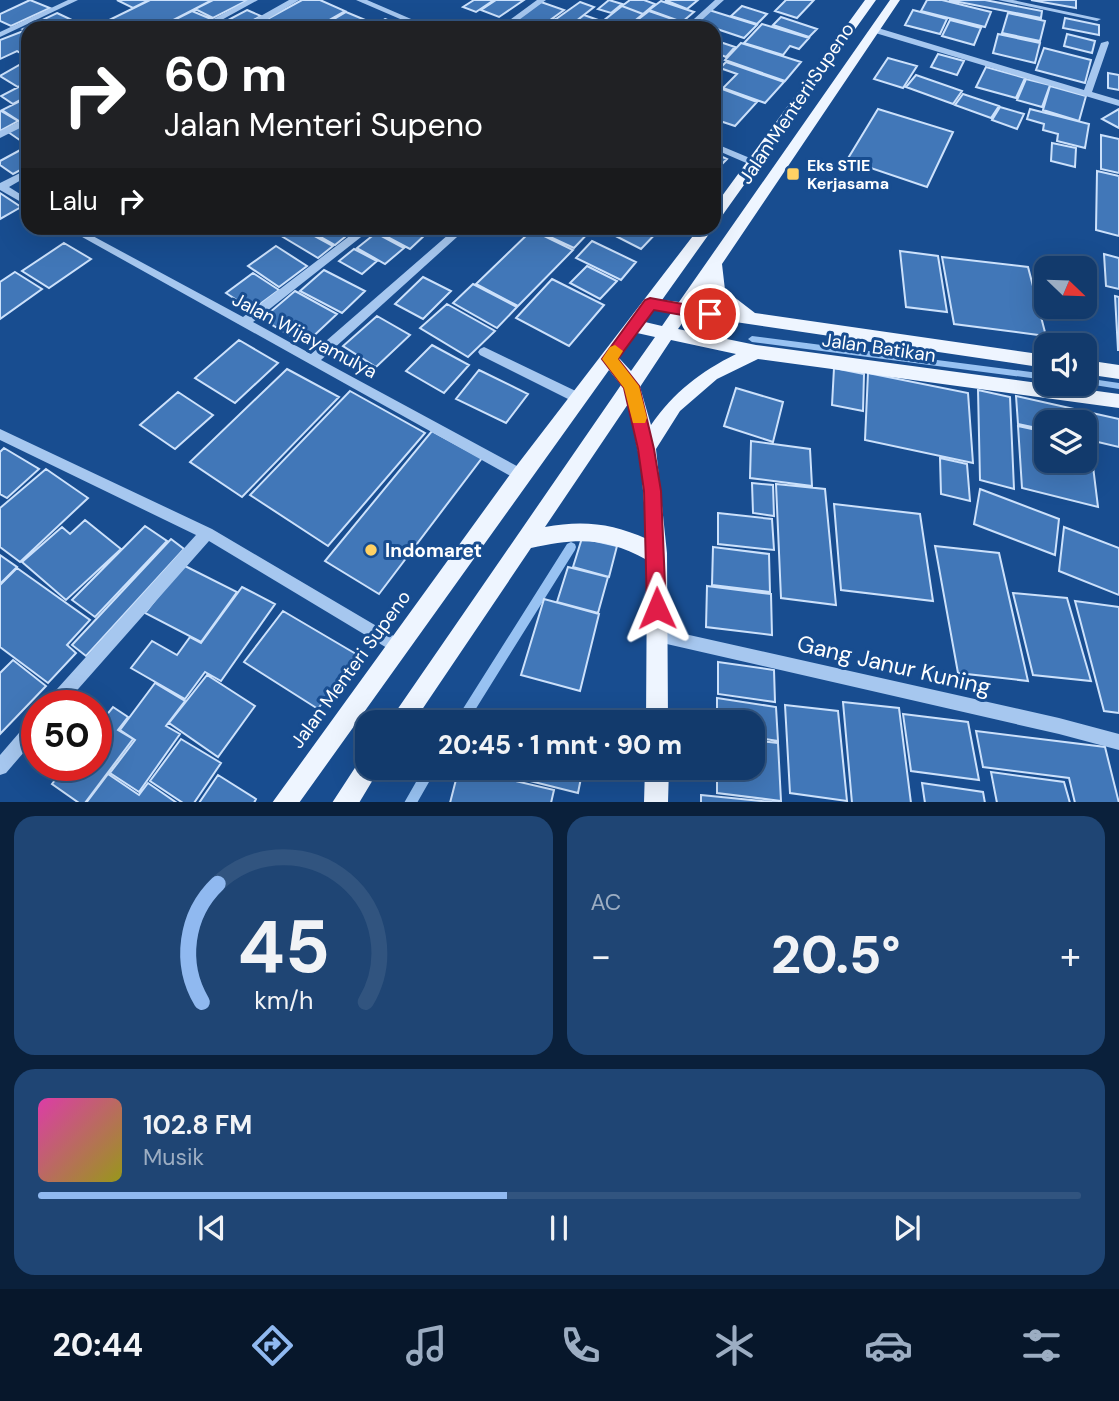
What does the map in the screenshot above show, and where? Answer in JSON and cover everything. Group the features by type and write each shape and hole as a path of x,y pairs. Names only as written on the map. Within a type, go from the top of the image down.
{"main road":[{"name":"Jalan Menteri Supeno","path":"721,208 871,0"},
{"name":"Jalan Menteri Supeno","path":"408,710 895,0"},
{"name":"Jalan Menteri Supeno","path":"285,802 521,475 702,235"},
{"path":"715,264 715,290 726,304 763,322"},
{"name":"Jalan Batikan","path":"650,304 1034,360"},
{"name":"Jalan Batikan","path":"634,326 756,352 1034,384"},
{"path":"646,449 674,406 711,374 756,352"},
{"path":"610,359 631,386 646,449 652,491 658,635 657,710"},
{"path":"1097,369 1119,372"},
{"name":"Jalan Batikan","path":"1097,395 1119,401"},
{"path":"524,540 567,530 611,533 628,538 655,554"},
{"path":"345,802 360,780"},
{"path":"656,802 657,780"}],"street":[{"path":"30,21 74,0"},
{"path":"214,21 254,0"},
{"path":"258,21 295,0"},
{"path":"360,0 411,21"},
{"path":"513,21 542,0"},
{"path":"696,21 720,0"},
{"path":"1002,0 1097,19"},
{"path":"0,35 21,25"},
{"name":"Jalan Menteri Supeno","path":"875,30 1119,103"},
{"path":"1087,94 1105,43"},
{"path":"0,135 21,124"},
{"path":"721,149 754,163"},
{"path":"1,186 21,176"},
{"path":"1,186 21,199"},
{"name":"Jalan Wijayamulya","path":"84,235 521,475"},
{"path":"244,323 357,235"},
{"path":"314,359 453,235"},
{"path":"484,352 580,399"},
{"path":"0,434 207,533 397,646"},
{"path":"67,690 207,533"},
{"name":"Gang Janur Kuning","path":"658,635 1119,742"},
{"path":"3,756 21,740"}],"building":[{"path":"30,0 50,8 11,26 0,21 0,14"},
{"path":"117,0 149,0 133,8"},
{"path":"150,0 212,0 172,21 107,21"},
{"path":"213,0 248,0 213,18 195,9"},
{"path":"302,0 320,0 345,11 327,21 264,21"},
{"path":"474,0 494,0 476,12 463,7"},
{"path":"496,0 524,0 499,17 481,10"},
{"path":"609,0 622,4 611,13 598,9"},
{"path":"630,0 644,0 655,4 643,14 622,6"},
{"path":"665,0 698,0 687,9"},
{"path":"786,0 814,0 797,18 775,11"},
{"path":"927,0 942,0 991,12 985,27 921,11"},
{"path":"949,0 985,0 1042,11 1041,18"},
{"path":"1031,0 1076,0 1076,8"},
{"path":"661,1 694,12 679,21 649,10"},
{"path":"541,2 564,10 549,21 512,21"},
{"path":"580,2 594,7 576,21 556,19"},
{"path":"622,6 643,14 634,21 603,21"},
{"path":"742,6 767,14 757,24 731,16"},
{"path":"247,10 261,16 252,21 226,21"},
{"path":"709,10 757,25 744,38 721,30 721,21 697,21"},
{"path":"913,10 947,19 940,34 905,25"},
{"path":"192,11 211,19 207,21 172,21"},
{"path":"649,11 678,21 636,21"},
{"path":"346,12 368,21 331,21"},
{"path":"57,13 70,19 66,21 40,21"},
{"path":"1008,13 1045,21 1040,41 1002,33"},
{"path":"584,15 601,21 576,21"},
{"path":"781,17 817,29 809,37 773,25"},
{"path":"1065,18 1099,25 1099,35 1063,28"},
{"path":"950,20 981,28 974,45 942,36"},
{"path":"762,24 809,38 799,49 790,46 783,55 744,43"},
{"path":"21,32 21,53 17,51 0,59 0,40"},
{"path":"998,34 1040,43 1035,63 993,53"},
{"path":"1067,34 1095,41 1092,53 1064,46"},
{"path":"721,42 735,47 726,57 721,55"},
{"path":"741,43 801,62 785,81 725,60"},
{"path":"1044,48 1091,60 1085,83 1036,70"},
{"path":"938,54 964,61 957,75 931,67"},
{"path":"888,58 917,66 903,88 874,79"},
{"path":"726,62 784,82 765,103 723,88 737,74 721,67"},
{"path":"21,64 21,86 18,87 0,76"},
{"path":"986,67 1025,78 1016,98 976,87"},
{"path":"1108,73 1119,75 1119,90 1108,88"},
{"path":"916,75 962,91 953,104 906,87"},
{"path":"1026,79 1050,85 1042,107 1017,100"},
{"path":"21,86 21,100 13,104 1,96"},
{"path":"1050,86 1086,96 1079,121 1043,110"},
{"path":"721,88 757,102 735,126 721,121"},
{"path":"963,94 999,106 991,118 955,105"},
{"path":"21,100 21,120 19,121 2,110"},
{"path":"1000,107 1024,114 1017,129 992,120"},
{"path":"878,109 953,132 927,187 847,160"},
{"path":"1030,109 1089,124 1085,148 1057,141 1058,134 1043,130 1044,124 1027,119"},
{"path":"1119,109 1119,128 1102,119"},
{"path":"0,112 18,121 0,131"},
{"path":"21,126 21,141 8,132"},
{"path":"1101,135 1119,139 1119,173 1101,169"},
{"path":"1052,143 1076,148 1075,167 1051,161"},
{"path":"21,150 21,170 13,174 0,165 0,161"},
{"path":"1097,171 1119,176 1119,236 1096,230"},
{"path":"0,193 21,207 0,219"},
{"path":"313,235 333,246 318,258 283,237"},
{"path":"317,235 347,235 335,245"},
{"path":"373,235 380,235 404,248 385,264 357,248"},
{"path":"384,235 425,235 410,249"},
{"path":"527,235 542,235 573,250 518,306 476,284"},
{"path":"546,235 586,235 574,248"},
{"path":"614,235 654,235 641,249"},
{"path":"592,241 636,262 621,280 576,258"},
{"path":"64,243 91,259 49,288 22,271"},
{"path":"276,246 307,266 279,287 248,266"},
{"path":"354,249 377,261 362,274 339,261"},
{"path":"900,251 938,256 947,312 906,307"},
{"path":"1104,254 1119,258 1119,289 1106,286"},
{"path":"942,257 1028,267 1034,290 1034,319 1042,319 1045,333 1034,334 954,324"},
{"path":"587,266 617,281 600,299 570,283"},
{"path":"324,270 365,291 342,313 300,291"},
{"path":"15,272 42,289 0,319 0,282"},
{"path":"253,273 279,290 252,310 226,293"},
{"path":"423,277 451,291 423,319 395,304"},
{"path":"552,279 604,305 569,346 516,318"},
{"path":"473,284 517,307 497,328 453,303"},
{"path":"295,291 337,314 305,344 262,319"},
{"path":"1115,296 1119,297 1119,350 1118,350"},
{"path":"447,304 495,331 468,357 420,328"},
{"path":"377,316 410,335 376,367 343,346"},
{"path":"239,340 278,363 235,403 195,378"},
{"path":"432,345 469,365 444,393 406,371"},
{"path":"834,368 864,374 863,411 832,405"},
{"path":"287,369 339,397 242,497 190,462"},
{"path":"479,370 528,394 506,423 456,399"},
{"path":"868,373 968,393 973,463 865,440"},
{"path":"736,388 783,402 773,442 724,426"},
{"path":"978,390 1010,397 1014,489 980,480"},
{"path":"350,391 425,433 328,546 250,495"},
{"path":"178,392 213,415 175,449 140,425"},
{"path":"1016,396 1079,410 1034,410 1034,427 1018,424"},
{"path":"1097,414 1119,419 1119,447 1097,442"},
{"path":"1018,426 1034,429 1034,473 1094,473 1098,507 1022,488"},
{"path":"432,431 482,458 379,594 325,561"},
{"path":"751,441 810,449 812,486 750,478"},
{"path":"4,448 39,469 7,498 0,494 0,452"},
{"path":"940,458 967,464 970,501 941,494"},
{"path":"46,469 88,498 20,562 0,547 0,508"},
{"path":"752,483 773,485 774,516 753,513"},
{"path":"776,484 825,489 836,605 781,598"},
{"path":"980,489 1059,519 1055,555 974,524"},
{"path":"834,504 920,514 933,601 841,590"},
{"path":"718,513 772,519 774,550 718,544"},
{"path":"85,520 121,549 66,600 22,562 62,527 70,534"},
{"path":"145,526 167,541 95,617 72,600"},
{"path":"1064,527 1119,548 1119,595 1059,571"},
{"path":"582,538 617,546 609,577 573,567"},
{"path":"171,539 184,549 86,656 72,645"},
{"path":"935,546 999,553 1028,681 958,673"},
{"path":"713,547 769,554 770,592 712,585"},
{"path":"0,555 17,567 0,584"},
{"path":"183,565 237,592 201,642 145,613"},
{"path":"568,567 608,577 598,613 557,602"},
{"path":"17,568 90,620 67,645 76,653 48,683 0,647 0,585"},
{"path":"707,586 771,594 772,635 706,627"},
{"path":"242,587 275,604 221,681 205,672 185,699 131,668 152,641 177,655 190,637 201,643"},
{"path":"1013,593 1067,598 1091,681 1033,675"},
{"path":"544,599 599,614 580,691 521,675"},
{"path":"1075,601 1119,607 1119,713 1104,711"},
{"path":"283,611 356,654 318,709 244,662"},
{"path":"13,660 46,686 42,690 21,690 21,712 0,734 0,673"},
{"path":"718,662 774,670 775,702 718,694"},
{"path":"207,675 255,706 218,757 169,723"},
{"path":"155,683 185,701 166,726 180,734 139,792 112,774 112,770 135,740 120,730"},
{"path":"717,698 776,707 778,741 765,739 765,710 717,710"},
{"path":"843,702 899,708 911,802 852,802"},
{"path":"785,705 838,711 847,801 790,793"},
{"path":"113,707 128,717 118,730 133,739 112,767"},
{"path":"903,714 968,722 979,780 911,771"},
{"path":"976,731 1105,747 1119,802 1075,802 1069,778 983,767"},
{"path":"181,739 221,763 195,802 182,802 150,781"},
{"path":"765,742 778,743 781,801 717,793 717,780 765,780"},
{"path":"991,772 1064,782 1070,802 997,802"},
{"path":"218,775 256,799 254,802 200,802"},
{"path":"112,777 139,795 148,783 176,802 87,802 103,781 112,781"},
{"path":"456,780 511,780 554,790 551,802 450,802"},
{"path":"526,780 581,780 578,793"},
{"path":"54,781 102,781 86,802 78,802 52,784"},
{"path":"922,783 983,792 985,802 925,802"},
{"path":"701,795 771,802 701,802"}],"waterway":[{"path":"752,339 1034,375"},
{"path":"1097,383 1119,386"},
{"path":"468,710 571,547"},
{"path":"411,802 424,780"}],"slow traffic":[{"path":"615,351 610,359 631,386 639,418"}],"place":[{"name":"Eks STIE Kerjasama","path":"793,174"},
{"name":"Indomaret","path":"371,550"}],"route":[{"path":"657,608 652,491 646,449 631,386 610,359 650,304 710,314"}]}
